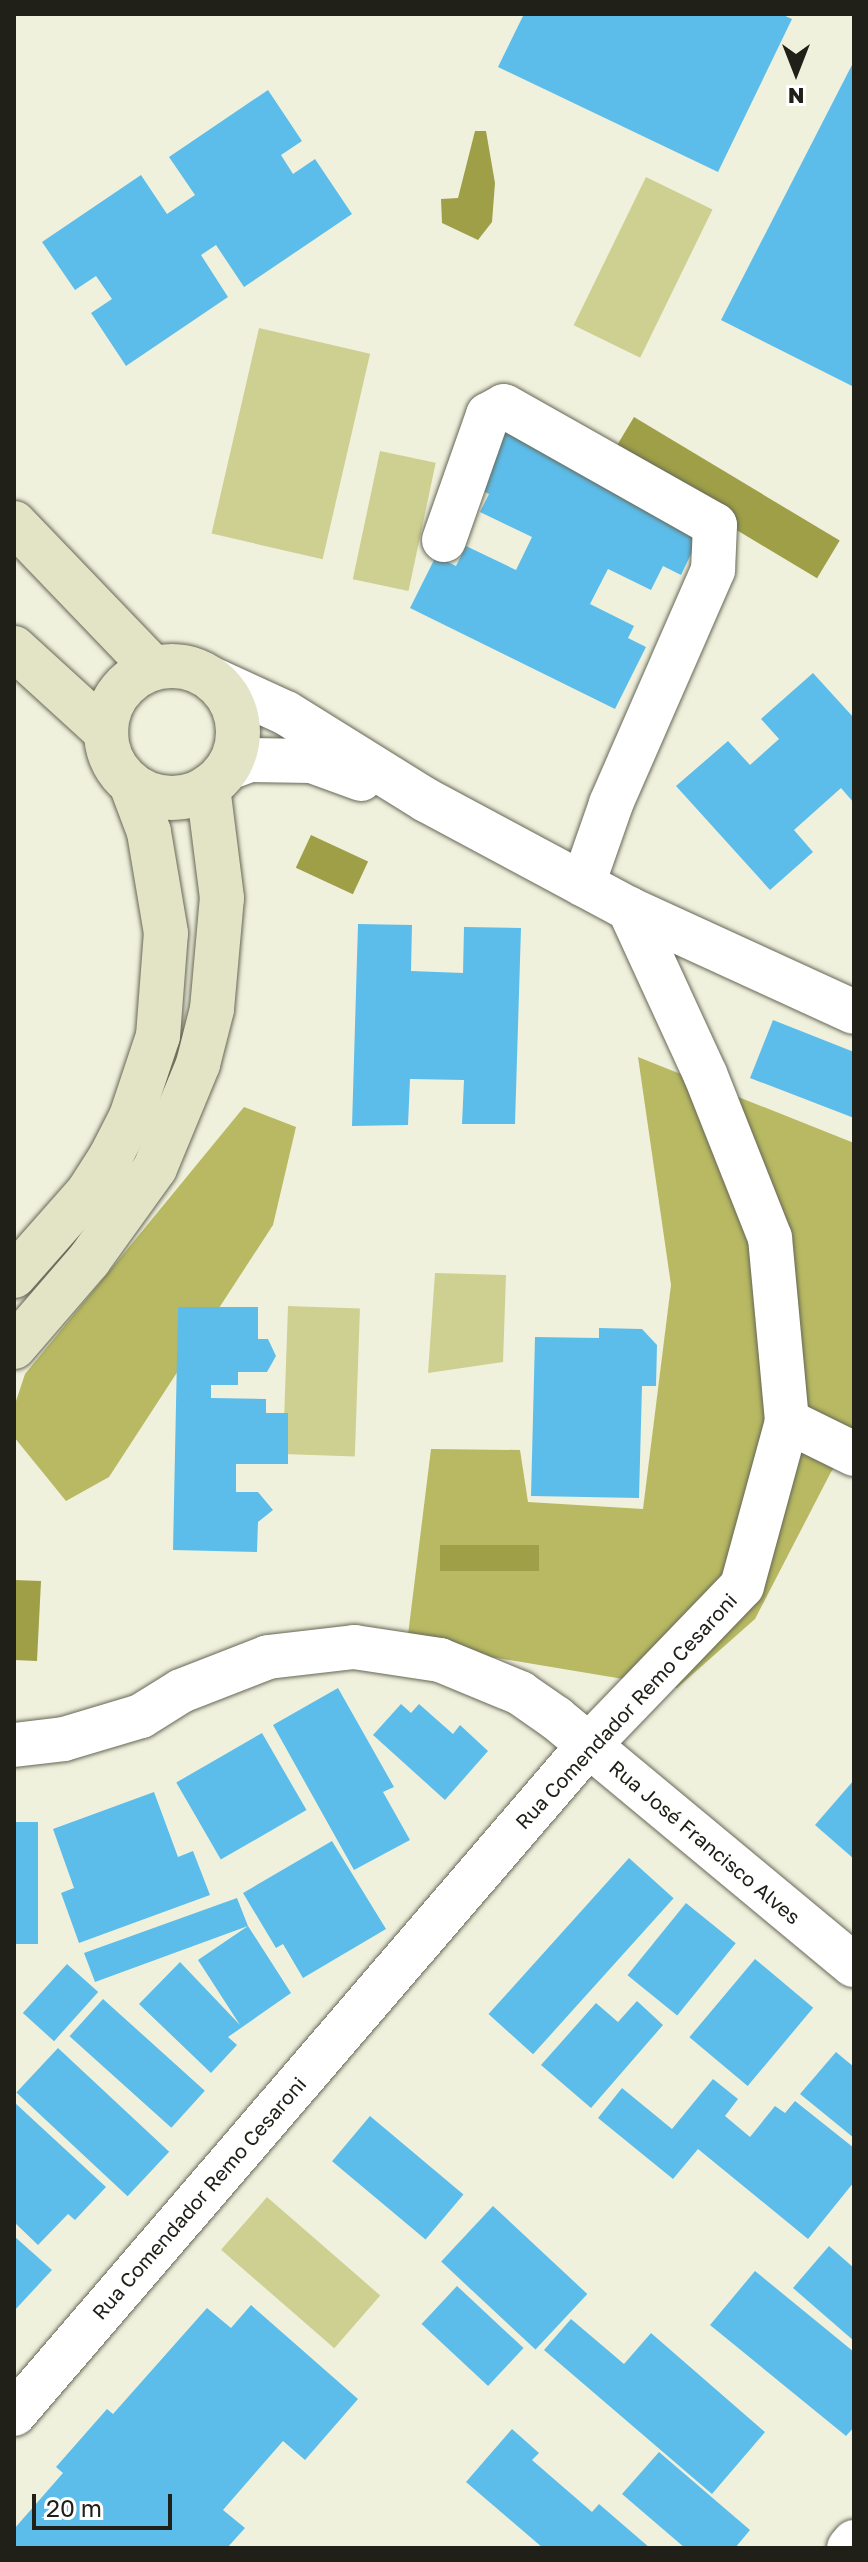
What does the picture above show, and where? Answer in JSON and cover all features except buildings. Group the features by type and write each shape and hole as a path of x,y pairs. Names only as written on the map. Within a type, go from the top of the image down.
{"street":[{"path":"444,540 488,415 504,406 715,525 713,570 611,804 583,884"},
{"path":"14,523 153,668"},
{"path":"14,648 106,732"},
{"path":"14,1276 88,1192 111,1156 131,1117 158,1036 166,933 149,832 131,784 108,752 106,732 119,692 153,668 186,667 286,713 426,800 629,909 854,1012"},
{"path":"14,1347 124,1215 155,1168 198,1064 216,981 222,898 218,777 237,727 233,706 214,680"},
{"path":"131,784 173,798 250,760 312,761 381,789 426,800"},
{"name":"Rua Comendador Remo Cesaroni","path":"14,2414 588,1746 742,1586 787,1421 770,1238 705,1074 629,909"},
{"path":"787,1421 854,1454"},
{"name":"Rua José Francisco Alves","path":"14,1745 103,1729 141,1716 223,1671 268,1657 354,1647 440,1660 481,1674 520,1693 854,1965"},
{"path":"849,2548 854,2542"}],"green space":[{"path":"646,177 713,209 640,358 574,325"},
{"path":"259,328 370,354 323,559 212,534"},
{"path":"380,451 436,463 409,591 353,579"},
{"path":"435,1273 506,1275 503,1362 428,1373"},
{"path":"288,1306 360,1309 355,1456 283,1454"},
{"path":"267,2197 380,2295 334,2348 221,2250"}],"shaded area":[{"path":"475,131 486,131 495,183 492,222 478,240 442,223 441,199 458,198"},
{"path":"634,417 840,541 817,578 611,455"},
{"path":"311,835 368,862 353,894 296,868"},
{"path":"638,1057 854,1143 854,1441 831,1472 755,1619 677,1688 407,1643 431,1449 520,1450 528,1502 643,1509 671,1285"},
{"path":"244,1107 296,1127 273,1225 109,1477 66,1501 14,1437 14,1407 25,1374"},
{"path":"440,1545 539,1545 539,1571 440,1571"},
{"path":"14,1580 41,1581 37,1661 14,1660"}]}
